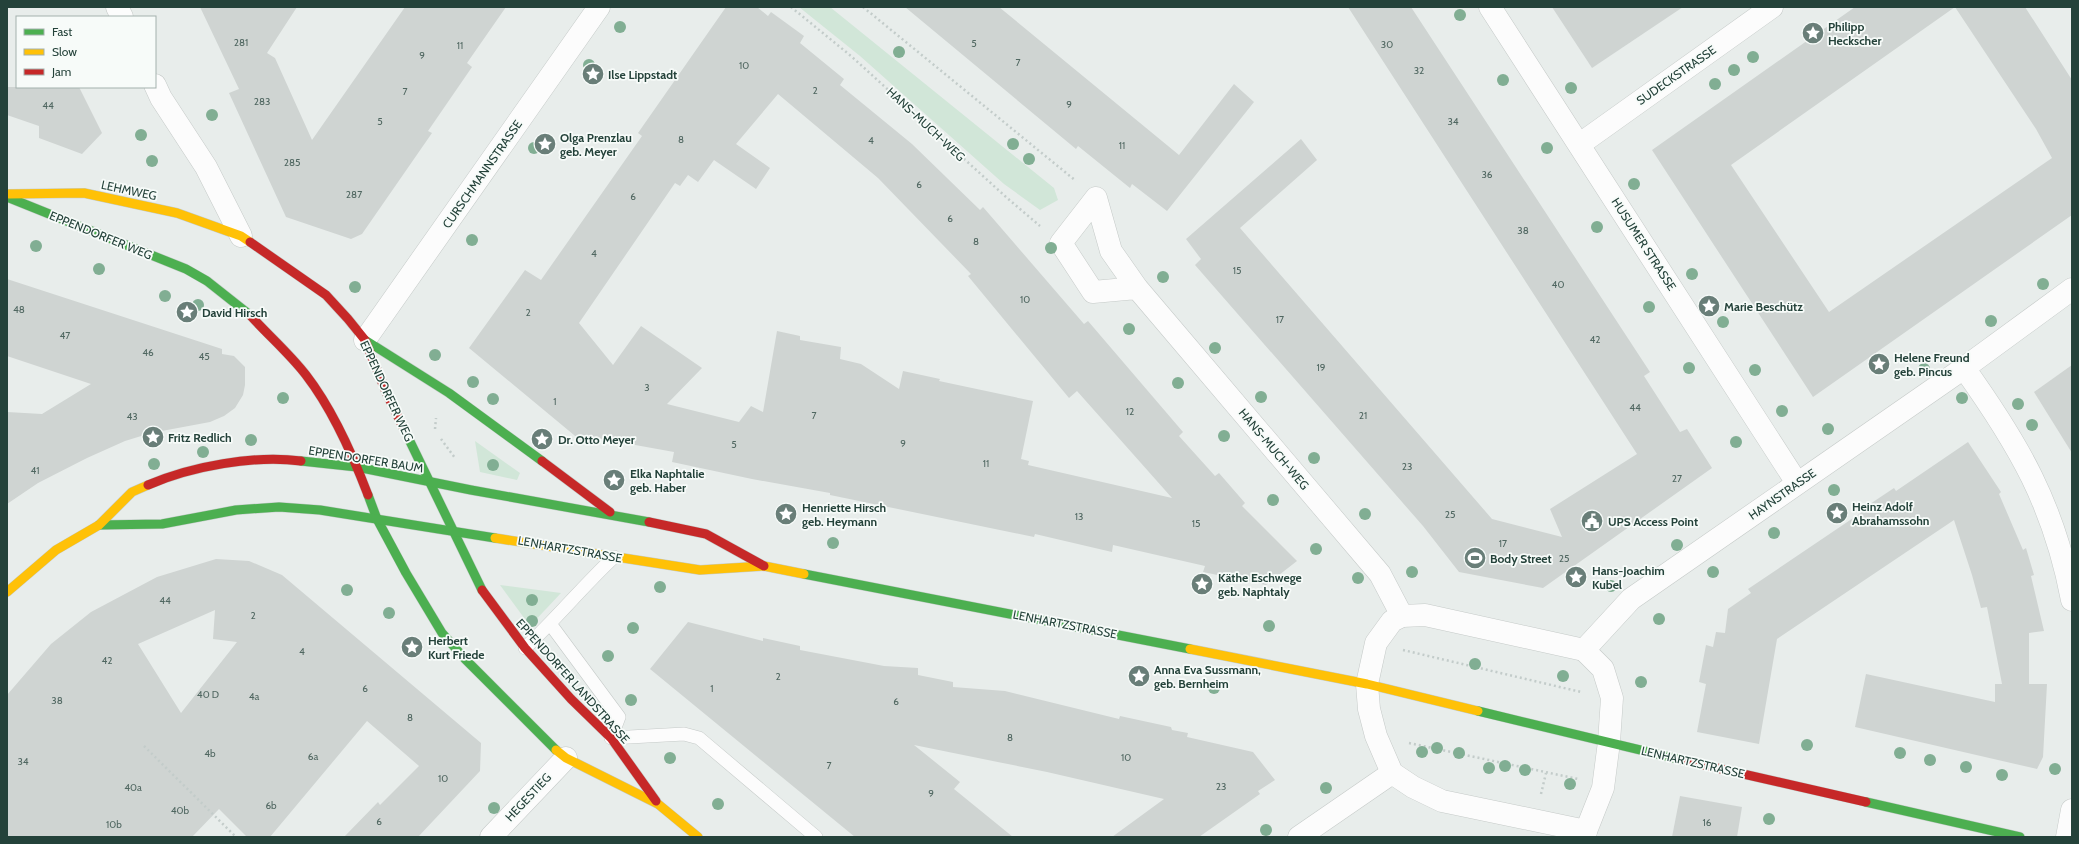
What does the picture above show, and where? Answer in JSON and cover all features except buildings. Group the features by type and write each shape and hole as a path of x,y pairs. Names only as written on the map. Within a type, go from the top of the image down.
{"main road":[{"name":"LEHMWEG","path":"7,194 84,193 177,213 241,236"},
{"name":"EPPENDORFER WEG","path":"7,197 186,269 229,297 268,332 306,375 332,416 357,467 377,518"},
{"name":"EPPENDORFER WEG","path":"241,236 326,296 348,319 364,340 386,392 432,482 452,530"},
{"path":"364,340 454,397 612,514"},
{"name":"EPPENDORFER BAUM","path":"7,592 56,550 99,525 132,492 165,478 248,461 296,460 357,467 432,482"},
{"name":"LENHARTZSTRASSE","path":"432,482 612,514 706,534 764,566"},
{"name":"EPPENDORFER BAUM","path":"99,525 162,524 236,510 279,507 320,510 377,518"},
{"name":"LENHARTZSTRASSE","path":"377,518 700,570 764,566 1367,684 2020,837"},
{"name":"EPPENDORFER LANDSTRASSE","path":"377,518 442,633 493,688 546,741 566,758 658,804 698,837"},
{"name":"EPPENDORFER LANDSTRASSE","path":"452,530 482,591 525,648 571,699 611,738 658,804"}],"street":[{"path":"117,7 122,16"},
{"name":"CURSCHMANNSTRASSE","path":"364,340 599,7"},
{"name":"HUSUMER STRASSE","path":"1490,7 1798,483"},
{"name":"SUDECKSTRASSE","path":"1580,144 1772,7"},
{"name":"EPPENDORFER WEG","path":"156,87 161,98 206,167 241,236"},
{"path":"1096,198 1061,243 1093,292 1137,288"},
{"name":"HANS-MUCH-WEG","path":"1096,198 1111,251 1137,288 1380,574 1402,616"},
{"name":"HAYNSTRASSE","path":"1584,650 1631,599 1964,368 2072,289"},
{"path":"1964,368 2020,452 2040,492 2056,535 2066,570 2072,600"},
{"path":"1425,615 1584,650 1603,669 1612,698 1610,742 1603,788 1585,834 1442,801 1413,787 1392,773 1376,736 1369,709 1367,684 1376,643 1392,621 1402,616 1425,615"},
{"name":"HEGESTIEG","path":"491,837 566,758"},
{"path":"1299,837 1392,773"},
{"path":"2067,837 2072,810"}],"lane":[{"path":"525,648 551,625 589,580 614,557"},
{"path":"551,625 619,717 611,738 684,734 699,738 816,837"}],"path":[{"name":"HANS-MUCH-WEG","path":"791,7 851,56 1006,197 1061,243"},
{"path":"863,7 1096,198"},
{"path":"440,437 458,462"},
{"path":"1376,643 1591,695 1612,698"},
{"path":"1376,736 1583,780 1603,788"},
{"path":"144,746 236,837"}],"green space":[{"path":"799,7 830,7 1054,188 1058,200 1040,210 1004,184 860,56"},
{"path":"475,441 520,473 517,480 480,472"},
{"path":"500,585 561,593 530,626"}],"traffic: fast":[{"path":"7,197 186,269 207,281 250,315"},
{"path":"365,340 449,393 542,461"},
{"path":"403,427 482,590"},
{"path":"301,461 357,467 471,490 649,522"},
{"path":"368,495 377,519 406,573 442,633 465,659 556,750"},
{"path":"99,525 162,524 236,510 279,507 320,510 495,538"},
{"path":"804,574 1190,649"},
{"path":"1478,711 1682,760"},
{"path":"1866,802 2020,837"}],"traffic: slow":[{"path":"9,194 84,193 177,213 241,236 250,242"},
{"path":"7,592 56,550 99,525 132,492 148,485"},
{"path":"495,538 700,570 764,566 804,574"},
{"path":"1190,649 1367,684 1478,711"},
{"path":"556,750 566,758 658,804 698,837"}],"traffic: jam":[{"path":"250,242 326,295 348,319 365,340 386,392 403,427"},
{"path":"250,315 293,360 316,388 341,432 368,495"},
{"path":"148,485 165,478 203,467 244,461 301,461"},
{"path":"542,461 610,512"},
{"path":"649,522 706,534 764,566"},
{"path":"482,590 525,648 571,699 611,738 656,801"},
{"path":"1682,760 1866,802"}],"place":[{"name":"Philipp Heckscher","path":"1813,33"},
{"name":"Ilse Lippstadt","path":"593,74"},
{"name":"Olga Prenzlau geb. Meyer","path":"545,144"},
{"name":"Marie Beschütz","path":"1709,306"},
{"name":"David Hirsch","path":"187,312"},
{"name":"Helene Freund geb. Pincus","path":"1879,364"},
{"name":"Fritz Redlich","path":"153,437"},
{"name":"Dr. Otto Meyer","path":"542,439"},
{"name":"Elka Naphtalie geb. Haber","path":"614,480"},
{"name":"Heinz Adolf Abrahamssohn","path":"1837,513"},
{"name":"Henriette Hirsch geb. Heymann","path":"786,514"},
{"name":"UPS Access Point","path":"1592,521"},
{"name":"Body Street","path":"1475,558"},
{"name":"Hans-Joachim Kubel","path":"1576,577"},
{"name":"Käthe Eschwege geb. Naphtaly","path":"1202,584"},
{"name":"Herbert Kurt Friede","path":"412,647"},
{"name":"Anna Eva Sussmann, geb. Bernheim","path":"1139,676"}]}
